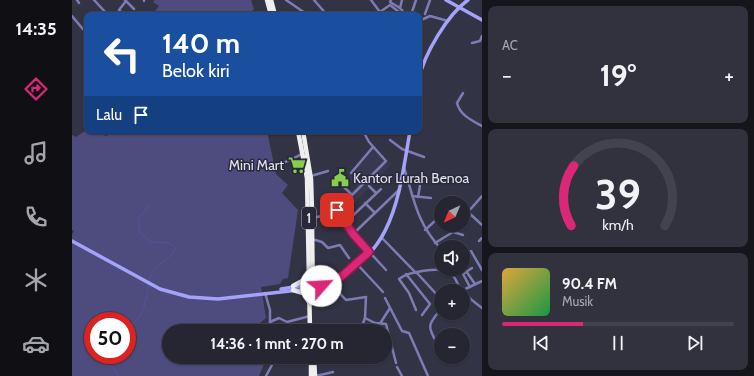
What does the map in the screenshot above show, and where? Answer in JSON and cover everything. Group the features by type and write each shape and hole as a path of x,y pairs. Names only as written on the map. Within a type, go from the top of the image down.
{"highway":[{"path":"271,1 271,12"},
{"path":"271,1 274,12"},
{"name":"1","path":"299,134 307,178 308,271 311,286 314,324"},
{"name":"1","path":"304,134 311,176 312,239 310,324"},
{"path":"308,271 305,278 293,288 303,293 310,305"},
{"path":"311,364 311,376"},
{"path":"314,364 315,376"}],"main road":[{"path":"446,0 460,6 482,20"},
{"path":"422,67 448,21 460,6 468,0"},
{"path":"72,241 142,280 174,294 203,299 218,299 274,292 293,288 321,286 330,283 357,264 382,238 394,210 400,188 409,134"}],"street":[{"path":"94,0 105,12"},
{"path":"286,0 304,12"},
{"path":"314,0 324,12"},
{"path":"371,0 380,11 390,5 400,12"},
{"path":"400,8 402,0"},
{"path":"412,12 416,0"},
{"path":"425,14 430,0"},
{"path":"121,12 119,10 126,1 134,10"},
{"path":"391,1 400,8 402,12"},
{"path":"72,16 84,30"},
{"path":"422,20 430,16 448,21"},
{"path":"472,43 480,41 482,36"},
{"path":"463,93 457,103 459,109 468,119 482,126"},
{"path":"312,218 332,214 386,161 373,147 365,134"},
{"path":"390,140 406,150 424,157"},
{"path":"351,173 373,147"},
{"path":"280,166 286,160 297,157 303,152"},
{"path":"404,166 412,196 425,230 434,242"},
{"path":"311,176 328,171"},
{"path":"338,181 352,195"},
{"path":"369,186 376,193"},
{"path":"418,197 420,186"},
{"path":"353,234 400,188"},
{"path":"345,223 381,189"},
{"path":"412,196 431,198"},
{"path":"470,210 482,196"},
{"path":"365,203 375,213"},
{"path":"337,210 353,234 386,270"},
{"path":"470,214 482,225"},
{"path":"425,230 434,222"},
{"path":"440,240 453,232 463,235"},
{"path":"382,238 434,292"},
{"path":"479,241 482,238"},
{"path":"312,239 322,242 328,248 340,245 349,258"},
{"path":"471,251 482,268"},
{"path":"357,264 383,292"},
{"path":"416,310 409,293 399,279 406,274 434,270"},
{"path":"406,274 430,304 422,315"},
{"path":"469,276 475,284"},
{"path":"470,286 482,281"},
{"path":"330,283 346,300 366,297 365,318 363,324"},
{"path":"264,293 270,310 270,322 279,318 286,322 310,316"},
{"path":"385,298 402,331 409,333 428,376"},
{"path":"470,298 482,308"},
{"path":"380,323 390,308"},
{"path":"365,318 375,323 386,325 396,363"},
{"path":"434,318 429,324 429,327 434,337"},
{"path":"266,376 272,364"},
{"path":"397,367 402,376"},
{"path":"315,376 333,372"}],"shaded area":[{"path":"155,0 251,0 254,9 251,12 154,12 159,6 153,2"},
{"path":"84,132 84,134 101,134 106,136 110,134 268,134 276,174 288,185 282,193 298,210 288,278 283,279 280,284 261,287 266,318 260,324 162,324 162,364 264,364 259,376 72,376 72,235 74,231 72,230 72,135 76,137"},
{"path":"374,147 392,164 343,215 336,207 357,186 348,177"}],"waterway":[{"path":"148,206 138,220 140,232 150,242 170,243 175,248 173,253 154,270 149,282"},
{"path":"136,321 143,310 149,285"},
{"path":"110,364 119,376"}],"place":[{"name":"Mini Mart","path":"297,165"},
{"name":"Kantor Lurah Benoa","path":"340,178"}],"route":[{"path":"321,286 333,282 342,276 369,252 346,225 341,214 337,210"}]}
